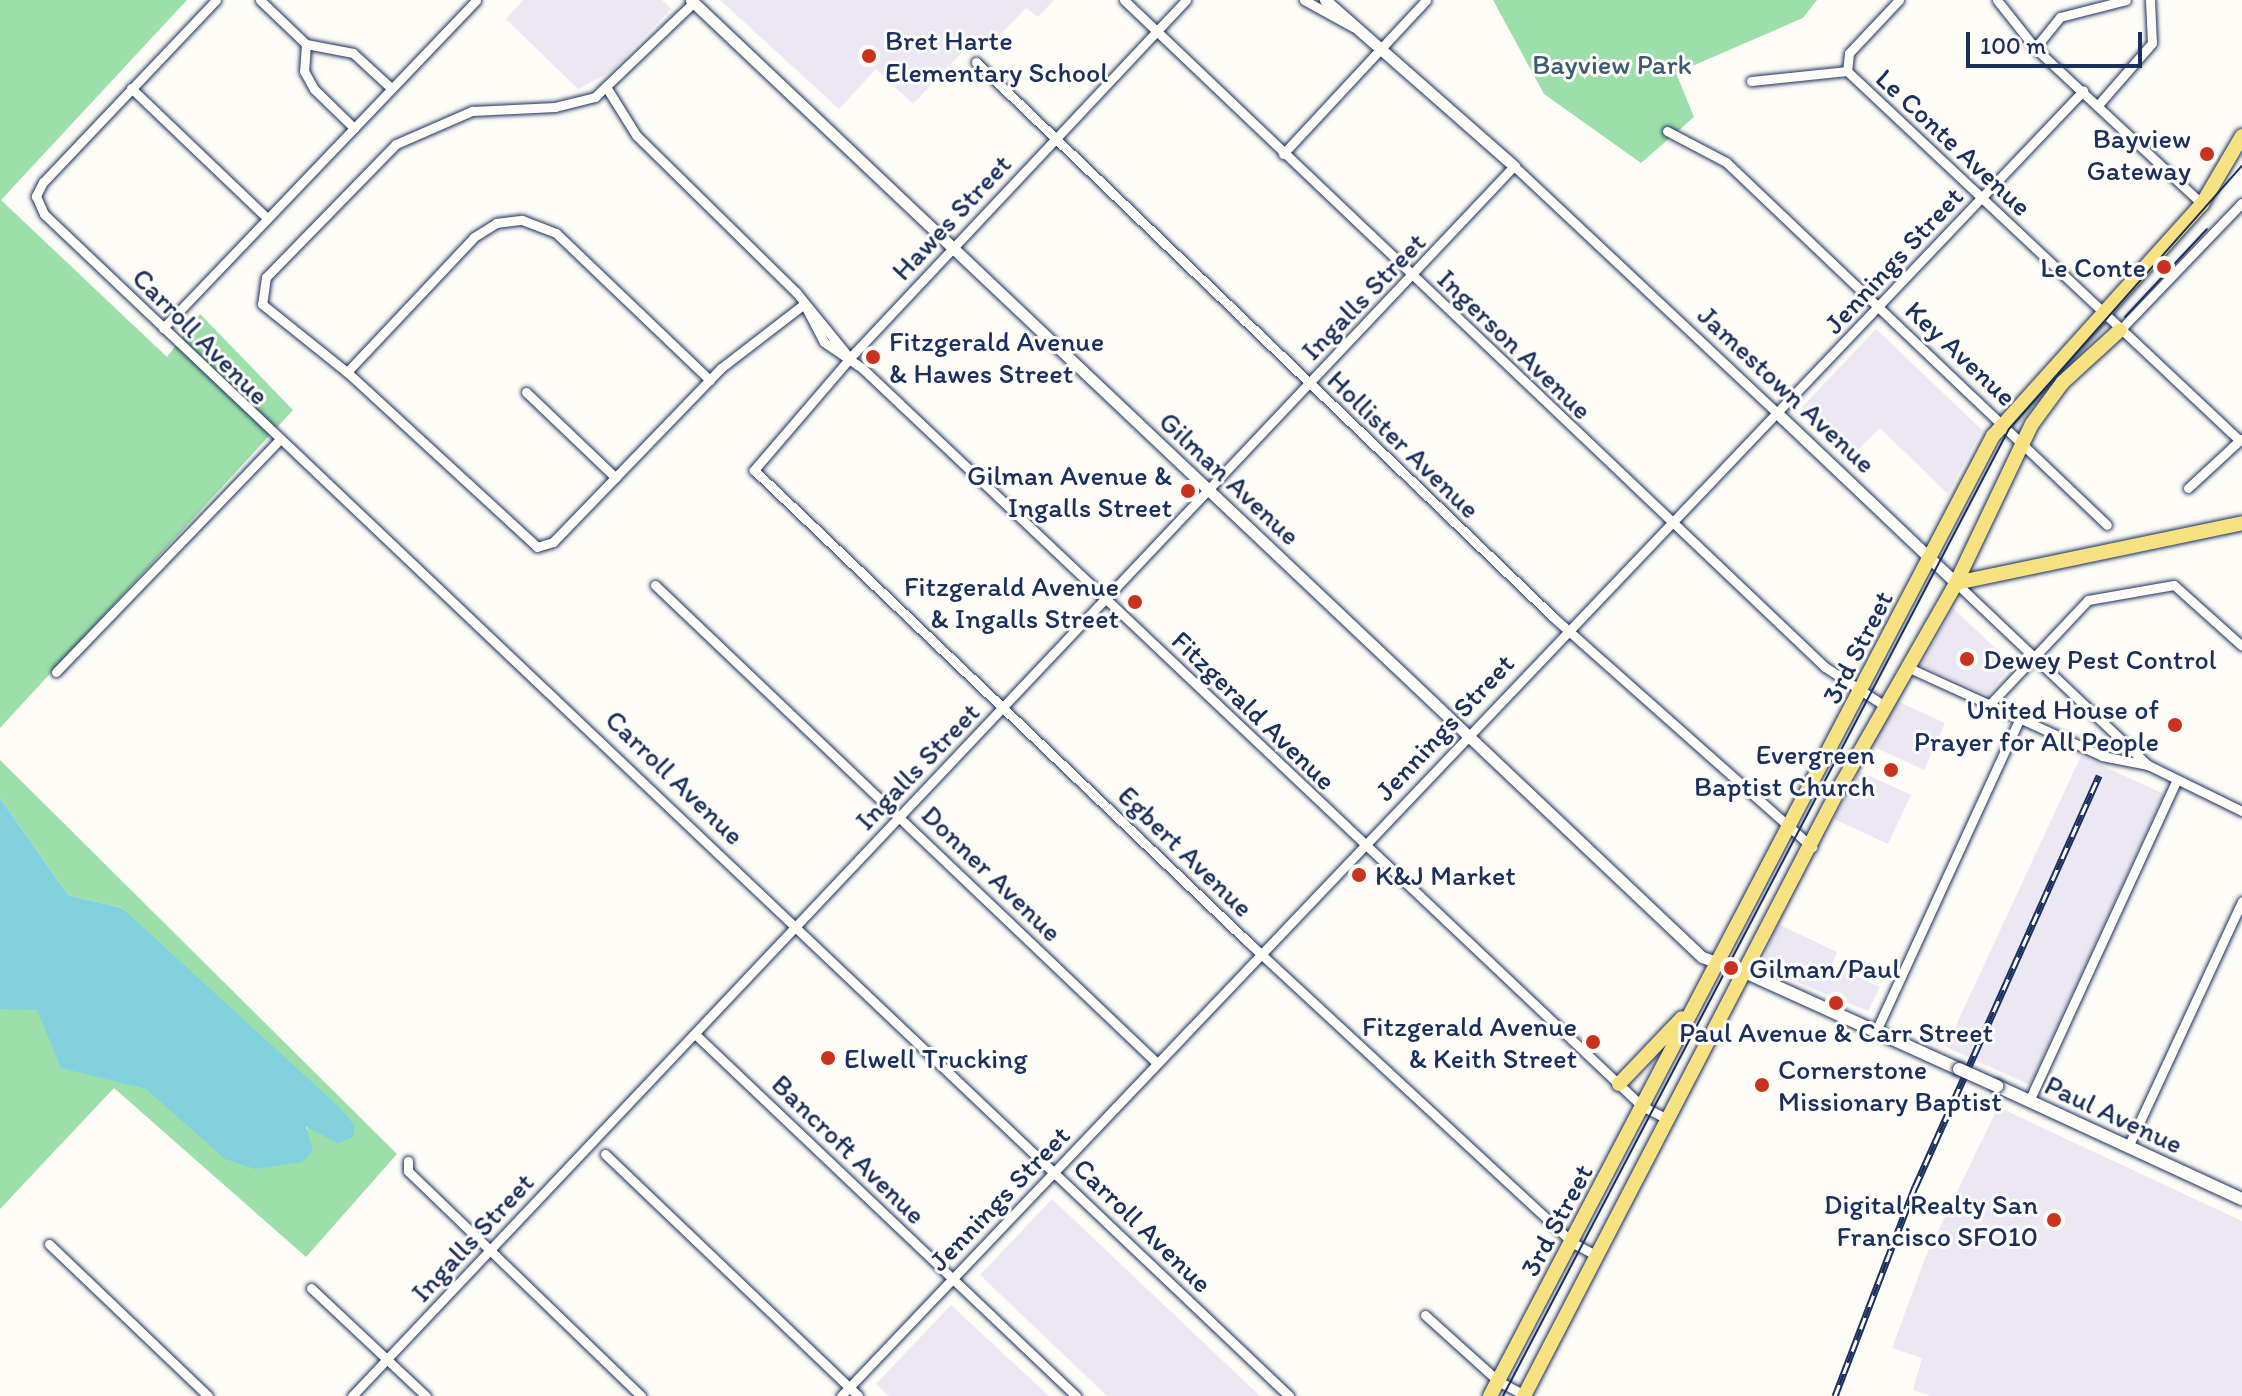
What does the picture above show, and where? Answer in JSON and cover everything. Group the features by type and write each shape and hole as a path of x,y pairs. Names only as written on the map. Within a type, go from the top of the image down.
{"main road":[{"name":"3rd Street","path":"1490,1396 2002,423 2202,204 2242,136"},
{"name":"3rd Street","path":"1524,1395 1594,1254 1747,973 1885,706 1956,583 2022,441 2063,382 2120,330"},
{"path":"1956,583 2242,523"},
{"name":"Paul Avenue","path":"1747,973 2242,1199"},
{"path":"1619,1084 1694,1006"}],"street":[{"path":"216,0 131,88 266,217"},
{"path":"260,0 306,44 353,53 390,87"},
{"path":"163,328 476,0"},
{"name":"Ingerson Avenue","path":"1124,0 1672,524 1862,693 1885,706"},
{"name":"Hawes Street","path":"754,470 850,358 1186,0"},
{"name":"Jamestown Avenue","path":"1304,0 1365,30"},
{"name":"Jamestown Avenue","path":"1325,0 1385,47 1514,166 2148,765 2176,782 2242,811"},
{"path":"1283,154 1426,0"},
{"name":"Le Conte Avenue","path":"1899,0 1849,53 1847,71 2100,313 2240,439"},
{"path":"1997,0 2035,48 2202,204"},
{"path":"2035,48 2060,17 2126,0"},
{"path":"2098,105 2152,43 2150,0"},
{"path":"693,1 608,90 570,105 472,111 412,134 266,277 260,296 265,312 347,372 531,546 553,542 710,380 804,304"},
{"name":"Gilman Avenue","path":"693,1 1464,733 1716,962 1747,973"},
{"path":"306,44 304,71 314,89 354,128"},
{"name":"Hollister Avenue","path":"976,62 1052,141 1308,384 1787,830 1812,847"},
{"path":"1751,81 1847,71"},
{"name":"Carroll Avenue","path":"131,88 38,190 51,222 277,442 798,925 1289,1396"},
{"name":"Fitzgerald Avenue","path":"608,90 636,135 804,304 850,358 1642,1106 1668,1119"},
{"name":"Jennings Street","path":"841,1396 1364,845 1464,733 1672,524 2083,91"},
{"name":"Key Avenue","path":"1667,131 1726,162 2107,525"},
{"name":"Ingalls Street","path":"352,1396 1207,489 1414,278 1514,166"},
{"path":"2120,330 2242,203"},
{"path":"347,372 474,237 496,223 522,220 556,233 710,380"},
{"path":"526,392 616,478"},
{"path":"2188,488 2240,439"},
{"path":"56,672 277,442"},
{"name":"Egbert Avenue","path":"754,470 1260,952 1573,1243 1594,1254"},
{"path":"1990,704 2088,600 2166,584 2182,588 2242,646"},
{"name":"Donner Avenue","path":"655,585 1157,1063"},
{"path":"1907,667 2102,756 2148,765"},
{"path":"1876,1031 2020,718"},
{"path":"2029,1101 2176,782"},
{"path":"2128,1147 2242,901"},
{"name":"Bancroft Avenue","path":"695,1034 1076,1396"},
{"path":"605,1154 858,1396"},
{"path":"408,1166 489,1251 641,1396"},
{"path":"49,1244 208,1396"},
{"path":"311,1288 426,1396"},
{"path":"1425,1315 1498,1381 1524,1395"}],"shaded area":[{"path":"523,0 662,0 671,9 610,72 578,89 506,19"},
{"name":"Bret Harte Elementary School","path":"720,0 1054,0 1038,17 1026,8 989,46 967,47 913,104 876,69 839,109"},
{"path":"1876,329 1982,430 1948,494 1880,428 1853,455 1802,407"},
{"path":"1953,608 2012,664 1988,695 1921,665"},
{"path":"1895,700 1945,723 1924,770 1872,746"},
{"path":"2081,756 2164,794 2030,1085 1946,1047"},
{"path":"1859,771 1911,795 1888,844 1834,819"},
{"path":"1778,924 1837,952 1832,965 1880,987 1868,1011 1760,967"},
{"path":"1998,1107 2242,1221 2242,1396 1931,1396 1913,1390 1922,1358 1892,1348 1926,1256"},
{"path":"1052,1199 1260,1396 1107,1396 980,1275"},
{"path":"951,1305 1049,1396 889,1396 876,1384"}],"green space":[{"path":"0,0 187,0 1,200 167,357 200,314 293,410 0,728"},
{"name":"Bayview Park","path":"1493,0 1817,0 1803,18 1676,73 1694,117 1641,163 1544,94"},
{"path":"0,760 397,1154 306,1257 114,1088 0,1209 0,960 300,1138 325,1105 122,908 68,895 0,798"}],"water":[{"path":"0,798 68,895 122,908 340,1108 355,1126 353,1137 338,1143 306,1127 313,1151 302,1162 255,1169 225,1159 146,1089 61,1068 37,1010 0,1009"}],"tram line":[{"path":"1503,1396 2009,429 2242,166"},
{"path":"2125,317 2207,229"}],"railway":[{"path":"1835,1396 1915,1187 2099,775"}],"place":[{"name":"Bret Harte Elementary School","path":"869,56"},
{"name":"Bayview Gateway","path":"2207,154"},
{"name":"Le Conte","path":"2164,267"},
{"name":"Fitzgerald Avenue & Hawes Street","path":"873,357"},
{"name":"Gilman Avenue & Ingalls Street","path":"1188,491"},
{"name":"Fitzgerald Avenue & Ingalls Street","path":"1135,602"},
{"name":"Dewey Pest Control","path":"1967,659"},
{"name":"United House of Prayer for All People","path":"2175,725"},
{"name":"Evergreen Baptist Church","path":"1891,770"},
{"name":"K&J Market","path":"1359,875"},
{"name":"Gilman/Paul","path":"1731,968"},
{"name":"Paul Avenue & Carr Street","path":"1836,1003"},
{"name":"Fitzgerald Avenue & Keith Street","path":"1593,1042"},
{"name":"Elwell Trucking","path":"828,1058"},
{"name":"Cornerstone Missionary Baptist","path":"1762,1085"},
{"name":"Digital Realty San Francisco SFO10","path":"2054,1220"}]}
